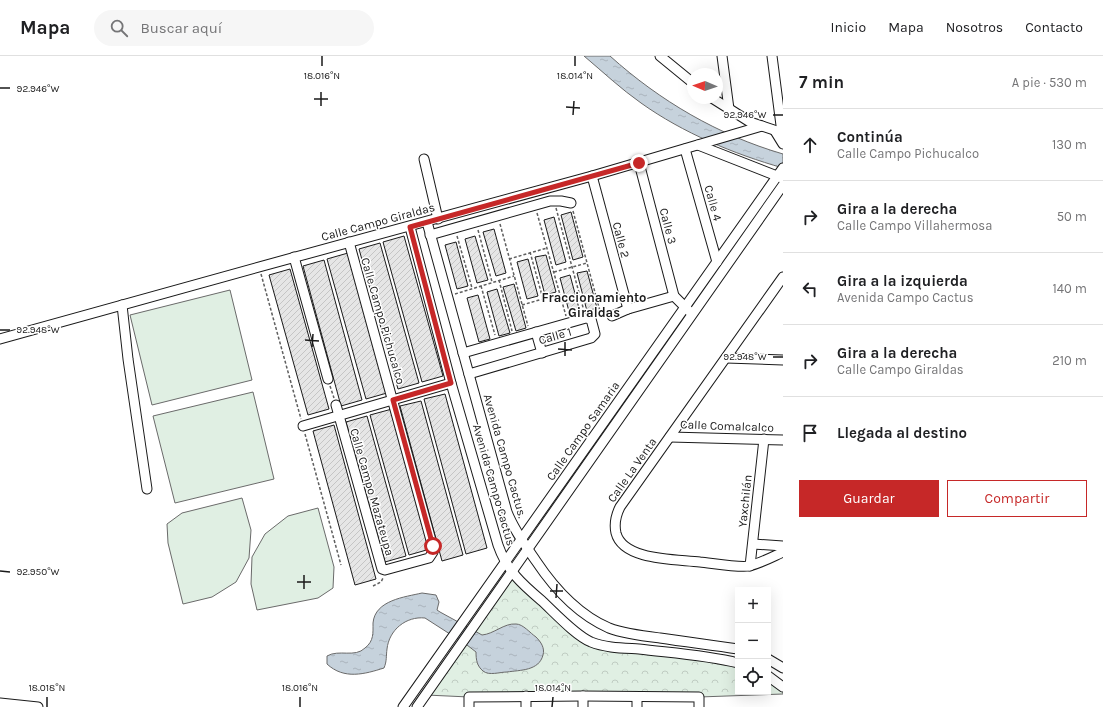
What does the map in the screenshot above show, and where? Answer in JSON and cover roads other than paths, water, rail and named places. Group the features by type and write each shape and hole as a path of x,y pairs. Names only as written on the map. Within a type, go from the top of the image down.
{"street":[{"path":"660,56 687,78"},
{"path":"722,56 729,109"},
{"path":"772,56 780,132 783,144"},
{"path":"721,104 750,122 780,132"},
{"name":"Calle Campo Giraldas","path":"0,339 259,266 410,227 639,163 762,126"},
{"path":"698,145 781,174"},
{"name":"Calle 4","path":"685,149 717,262"},
{"path":"424,159 438,219"},
{"name":"Calle 3","path":"639,163 674,296"},
{"name":"Calle Campo Samaria","path":"402,707 781,174"},
{"name":"Calle 2","path":"592,176 628,309"},
{"name":"Calle Campo Samaria","path":"417,707 783,185"},
{"path":"430,235 554,201 571,203"},
{"name":"Avenida Campo Cactus.","path":"427,222 507,512 521,540 543,572 556,588 578,608 609,627 630,634 735,649"},
{"name":"Avenida Campo Cactus","path":"410,227 451,383 498,545 505,562 512,572 557,615 591,642 735,663"},
{"name":"Calle Campo Pichucalco","path":"349,242 432,544"},
{"path":"294,257 328,379"},
{"name":"Calle La Venta","path":"783,277 619,509 615,527 620,543 628,550 649,556 750,566 783,552"},
{"path":"612,316 628,309 674,296 693,314"},
{"path":"122,305 128,359 147,489"},
{"name":"Calle 1","path":"463,353 568,323 589,320 595,334 591,338 469,374"},
{"path":"534,333 542,352"},
{"path":"726,358 783,360"},
{"path":"303,426 451,383"},
{"name":"Calle Campo Mazateupa","path":"336,405 381,568 384,570 429,558 433,552 432,544"},
{"name":"Calle Comalcalco","path":"670,437 783,440"},
{"name":"Yaxchilán","path":"750,566 764,440"},
{"path":"753,544 783,546"},
{"path":"771,661 783,668"},
{"path":"771,678 783,687"},
{"path":"526,696 526,707"},
{"path":"470,707 469,697 526,696 699,697 699,707"},
{"path":"583,696 583,707"},
{"path":"637,707 642,697"},
{"path":"642,697 646,707"},
{"path":"0,703 38,707"}],"water":[{"path":"584,56 610,56 649,88 691,115 736,137 783,154 783,168 709,142 674,124 634,98"},
{"path":"422,593 436,595 439,602 437,610 482,635 491,633 507,625 521,625 541,643 543,655 541,660 538,664 528,669 495,673 485,672 478,665 476,652 425,618 418,618 405,622 395,630 388,642 384,668 362,674 347,674 334,669 327,664 327,656 337,653 352,653 361,651 370,643 375,615 385,604 400,598"}],"district":[{"name":"Fraccionamiento Giraldas","path":"594,304"}]}
